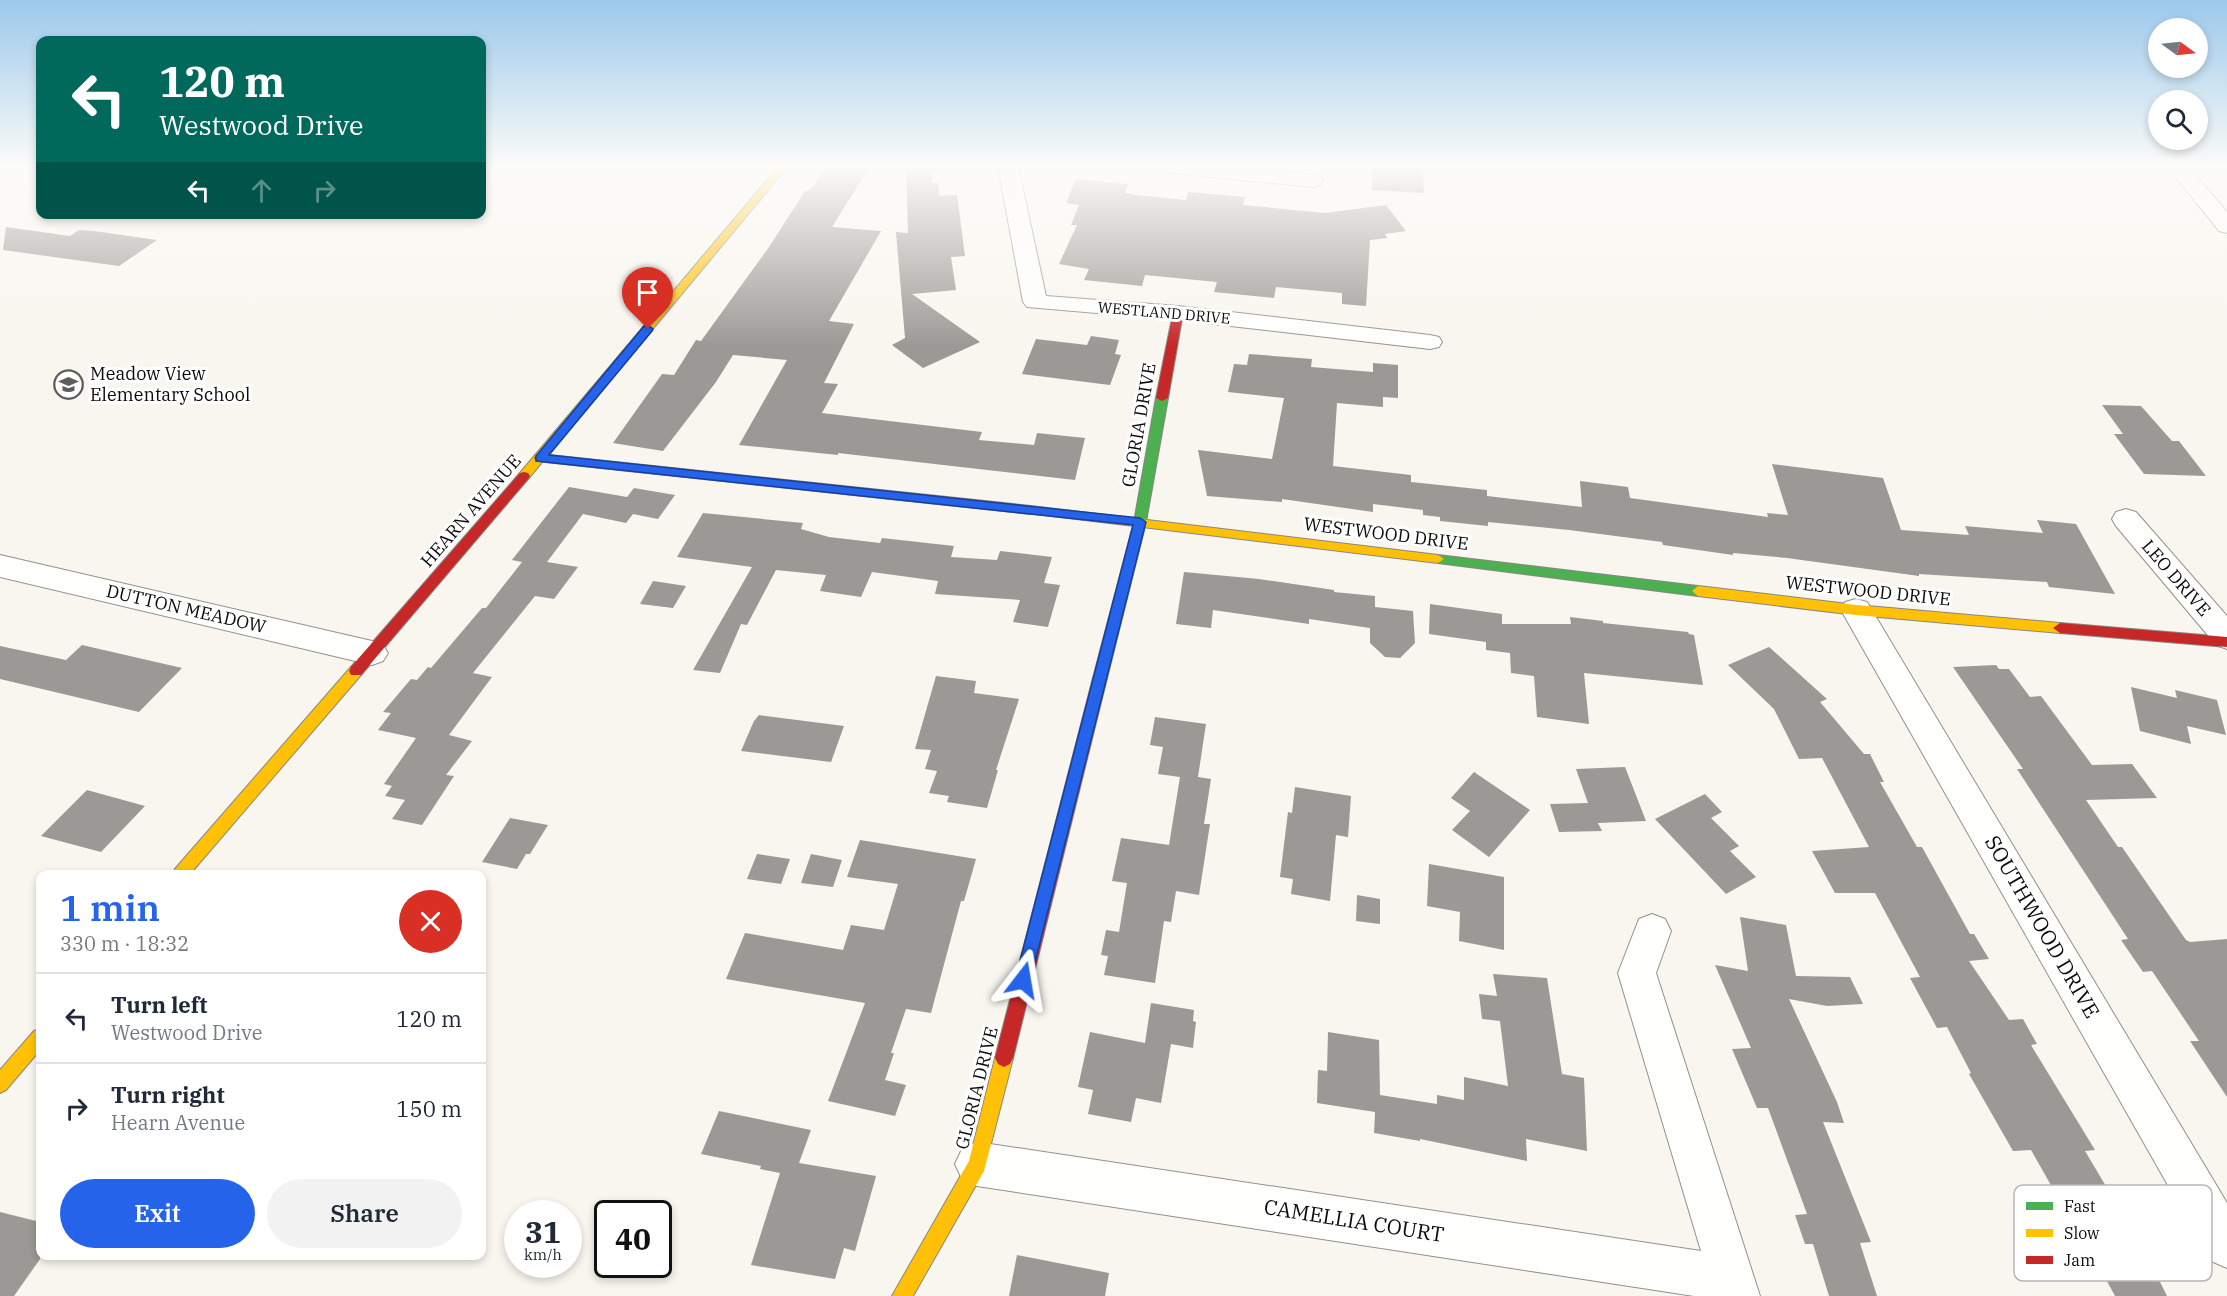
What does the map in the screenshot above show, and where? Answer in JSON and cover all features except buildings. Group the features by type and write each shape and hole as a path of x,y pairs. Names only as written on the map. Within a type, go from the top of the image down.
{"street":[{"name":"HEARN AVENUE","path":"184,870 540,458 733,226"},
{"name":"WESTLAND DRIVE","path":"1020,226 1035,302 1178,313 1430,342"},
{"name":"GLORIA DRIVE","path":"902,1296 977,1164 1140,522 1178,313"},
{"name":"WESTWOOD DRIVE","path":"540,458 1140,522 1856,610 2227,642"},
{"name":"LEO DRIVE","path":"2126,519 2227,637"},
{"name":"DUTTON MEADOW","path":"0,566 372,653"},
{"name":"SOUTHWOOD DRIVE","path":"1856,610 2192,1185"},
{"name":"CAMELLIA COURT","path":"977,1164 1735,1287 1637,973 1652,931"},
{"path":"0,1084 36,1042"},
{"name":"SOUTHWOOD DRIVE","path":"2212,1219 2227,1245"}],"traffic: fast":[{"path":"1100,678 1140,522 1162,398"},
{"path":"1438,559 1698,591"}],"traffic: slow":[{"path":"524,476 733,226"},
{"path":"1031,510 1438,559"},
{"path":"1698,591 1856,610 2060,628"},
{"path":"184,870 356,671"},
{"path":"0,1084 36,1042"},
{"path":"902,1296 977,1164 1004,1058"}],"traffic: jam":[{"path":"1162,398 1178,313"},
{"path":"540,458 1031,510"},
{"path":"356,671 524,476"},
{"path":"2060,628 2227,642"},
{"path":"1004,1058 1100,678"}],"place":[{"name":"Meadow View Elementary School","path":"69,384"}],"route":[{"path":"648,329 540,458 1140,522 1023,980"}]}
